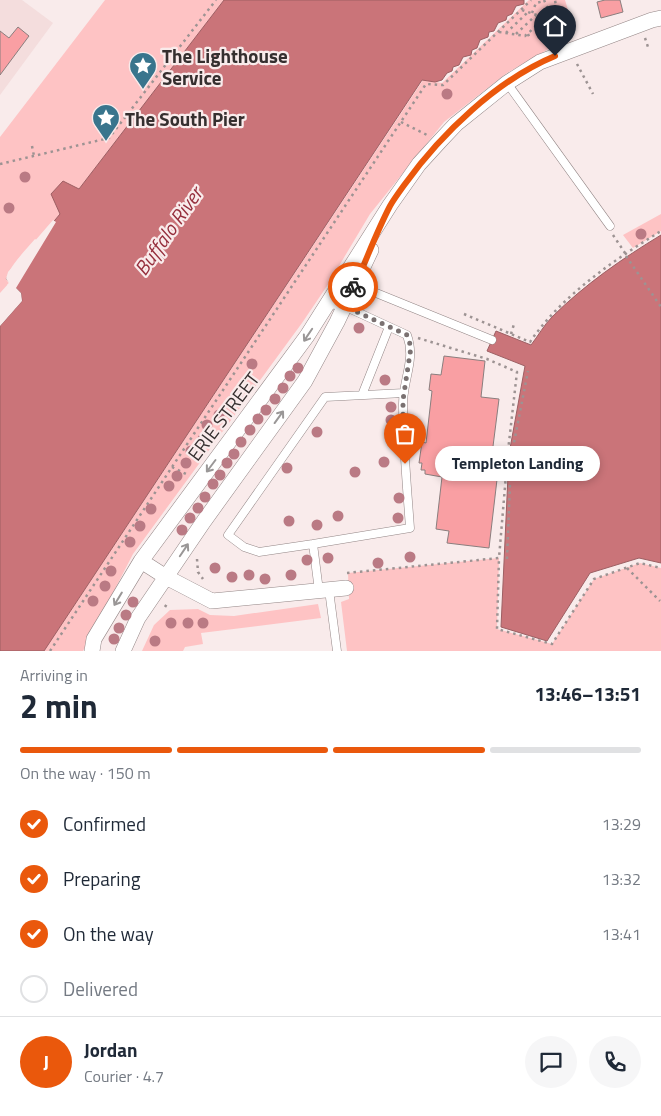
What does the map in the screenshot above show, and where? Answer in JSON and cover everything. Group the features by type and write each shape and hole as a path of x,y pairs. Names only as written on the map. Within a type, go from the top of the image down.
{"street":[{"name":"ERIE STREET","path":"92,651 94,640 141,560 307,336 328,304 348,282 390,205 419,164 456,124 507,83 540,62 623,30 661,18"},
{"name":"ERIE STREET","path":"124,651 138,618 204,521 305,381 344,306 348,282"},
{"path":"141,560 166,577 212,601 324,590 344,581"}],"lane":[{"path":"507,83 609,227"},
{"path":"348,282 492,340"},
{"path":"328,304 344,306 407,335 411,347 404,393 403,447 410,528 259,552 244,547 228,535 325,397 404,393"},
{"path":"362,395 389,327"},
{"path":"313,544 337,651"}],"path":[{"path":"0,164 109,138 216,0"},
{"path":"50,651 426,84 443,85 533,1 544,0 550,12 550,19"},
{"path":"552,28 558,12 555,0"},
{"path":"532,13 533,1"},
{"path":"522,10 555,21 574,31"},
{"path":"506,33 528,12"},
{"path":"516,34 536,14"},
{"path":"498,32 525,36 545,18"},
{"path":"528,34 530,39"},
{"path":"643,34 648,47"},
{"path":"574,58 593,94"},
{"path":"401,122 431,137"},
{"path":"32,146 34,156"},
{"path":"609,227 661,307"},
{"path":"464,314 530,342 554,312 626,254 661,232"},
{"path":"510,334 514,324"},
{"path":"407,335 487,359 517,372 499,558 497,629 552,644 594,579 640,563 661,568"},
{"path":"507,559 511,458 521,399 528,371"},
{"path":"172,466 188,476"},
{"path":"344,581 499,558"},
{"path":"197,559 198,572 208,583"},
{"path":"627,568 660,601"},
{"path":"165,607 168,602"}],"shaded area":[{"path":"0,0 22,0 53,23 0,95"},
{"path":"105,0 224,0 79,189 44,244 35,239 15,263 6,279 9,283 0,293 0,137"},
{"path":"529,0 565,0 569,13 571,36 507,73 444,122 370,214 327,286 302,323 133,554 83,651 44,651 423,80 442,83"},
{"path":"661,214 661,231 633,248 623,235"},
{"path":"499,558 497,629 552,644 594,579 640,563 661,568 661,651 347,651 341,602 349,599 348,573"},
{"path":"318,604 321,618 201,633 203,644 185,647 183,651 142,651 154,625 170,610 198,609 210,615 234,616"}],"water":[{"name":"Buffalo River","path":"224,0 524,0 524,4 516,6 512,14 507,16 506,20 498,23 494,31 489,32 488,37 480,40 477,48 472,50 471,55 463,57 459,65 453,67 452,71 447,73 442,80 435,82 422,80 44,651 0,651 0,326 22,301 21,293 6,279 60,214 51,194 63,181 79,189"},
{"path":"661,235 661,563 639,558 590,573 547,641 501,627 509,454 525,366 487,351 496,331 531,345 549,320 577,294 618,263"}],"pier":[{"path":"53,220 56,222 16,288 21,293 22,301 0,326 0,323 19,300 19,294 7,285 9,283 6,279 8,272"}],"building":[{"path":"620,0 623,12 601,18 597,2"},
{"path":"18,27 29,36 0,75 0,31 9,38"},
{"path":"444,356 485,361 481,397 499,399 490,470 498,471 489,548 447,543 449,531 436,529 442,477 425,474 425,470 421,470 422,463 419,463 422,442 426,443 432,391 429,390 431,374 441,375"}],"way so far":[{"path":"353,287 344,306 407,335 411,347 403,400 405,464"}],"place":[{"name":"The Lighthouse Service","path":"143,90"},
{"name":"The South Pier","path":"106,142"},
{"name":"Templeton Landing","path":"405,464"}],"route":[{"path":"353,287 390,205 419,164 456,124 507,83 540,62 555,56"}]}
